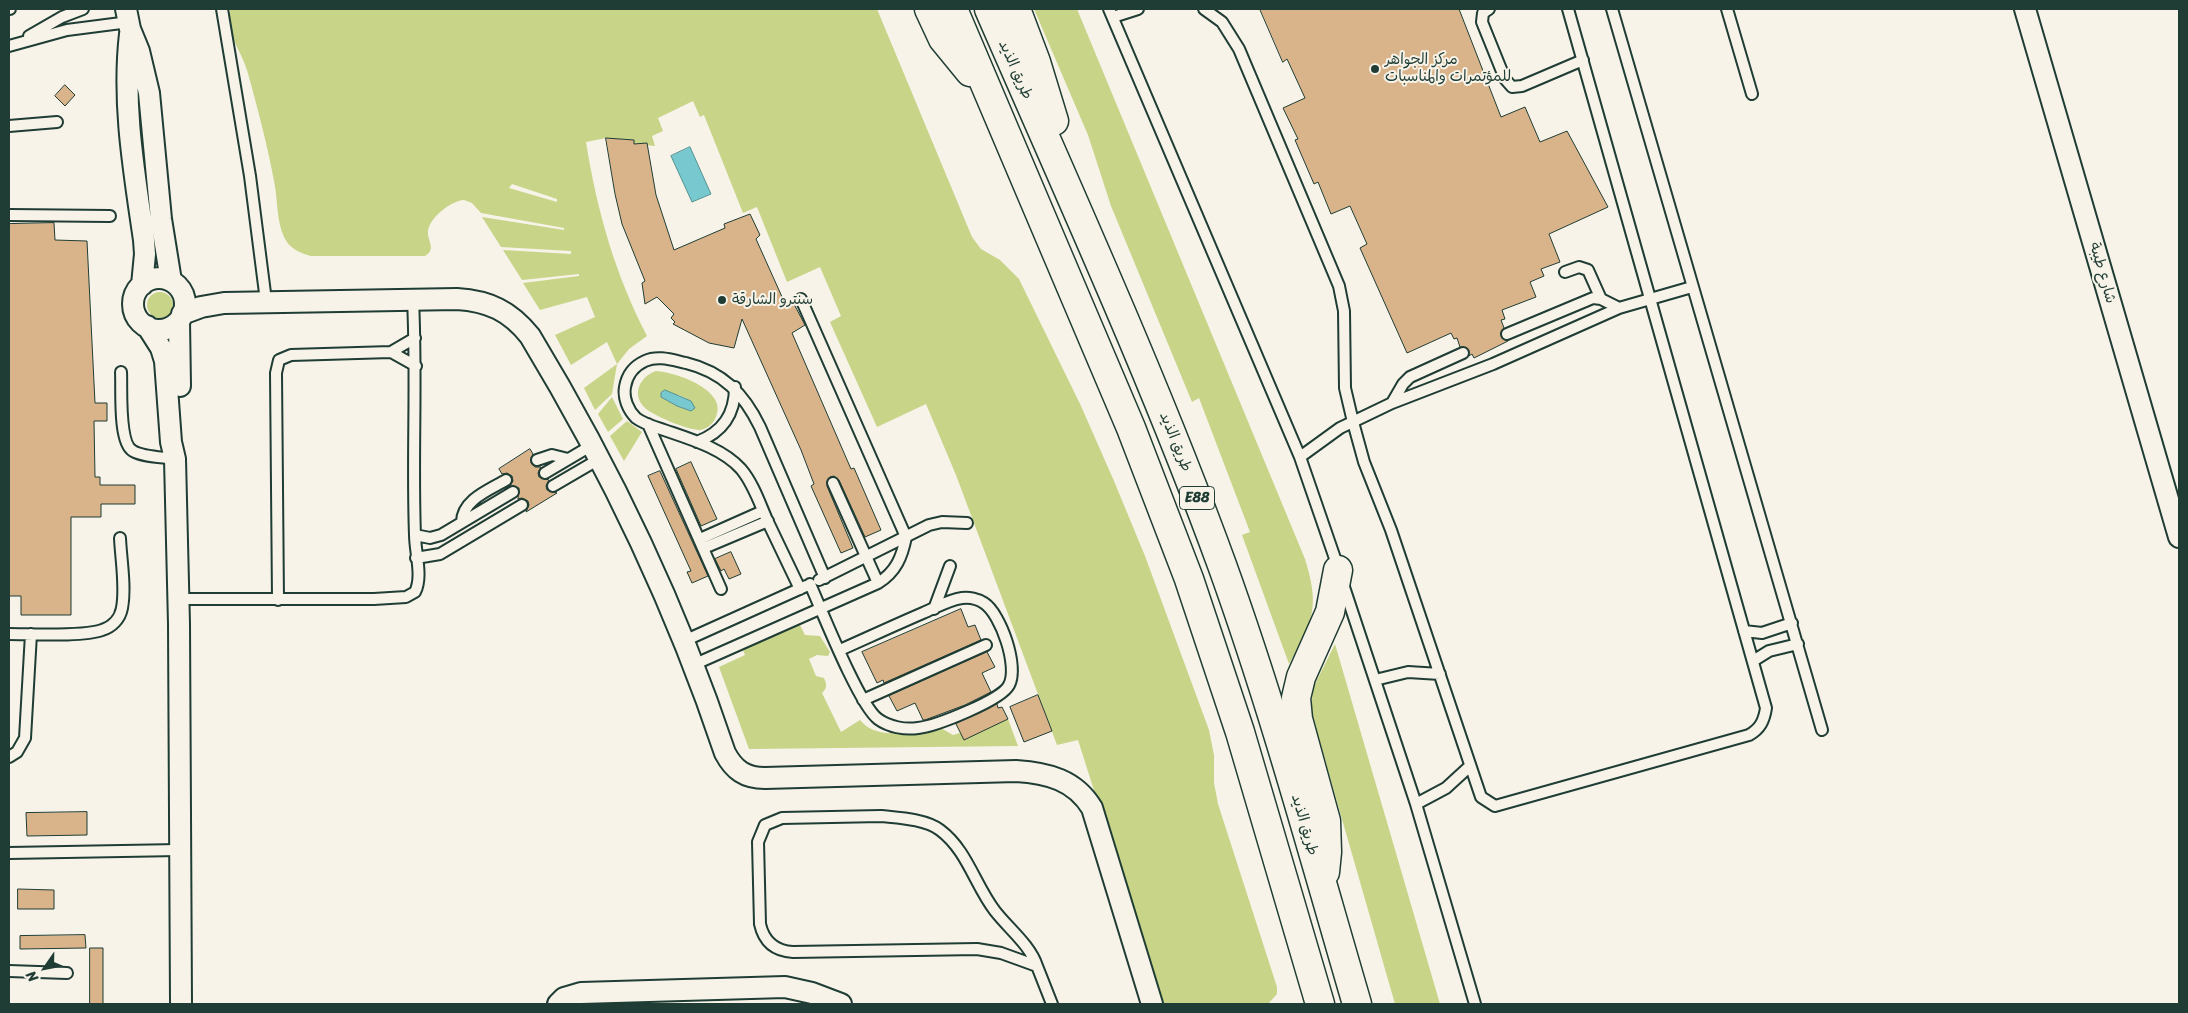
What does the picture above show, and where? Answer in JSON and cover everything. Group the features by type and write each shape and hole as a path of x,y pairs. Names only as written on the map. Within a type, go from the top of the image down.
{"highway":[{"path":"929,9 943,39 955,56 986,86"},
{"name":"E88","path":"952,9 1131,428 1189,579 1240,732 1320,1004"},
{"name":"طريق الذيد","path":"989,9 1166,418 1219,558 1274,719 1357,1004"},
{"path":"1016,9 1051,111 1067,188"},
{"path":"1322,886 1327,852 1326,821 1298,719 1296,698 1300,677 1332,605 1338,570"}],"street":[{"name":"شارع طيبة","path":"2025,9 2179,537"},
{"path":"128,20 140,50 149,93 161,219 175,285 185,301 180,318 181,431 175,459"},
{"path":"128,20 126,86 128,121 144,240 145,254 142,285"},
{"path":"224,303 159,278 142,285 137,290 133,303 137,317 153,329 167,328 180,318 201,307 224,303 474,300 491,304 506,312 520,323 530,336 597,451 639,536 684,641 725,753 736,769 745,775 765,778 1016,771 1049,776 1076,788 1086,797 1097,820 1152,1004"},
{"path":"147,326 165,360 171,442 175,459 182,1004"},
{"path":"558,1004 564,998 581,994 785,988 812,993 841,1004"}],"lane":[{"path":"20,42 62,17 83,9"},
{"path":"222,9 250,176 266,301"},
{"path":"1138,9 1111,13 1300,457 1416,804 1475,1004"},
{"path":"1204,9 1222,22 1239,49 1337,280 1344,311 1345,388 1364,462 1391,530 1481,796 1495,806 1749,735 1759,728 1764,719 1766,708 1568,9"},
{"path":"1489,9 1483,13 1482,22 1505,79 1512,87 1522,86 1583,60"},
{"path":"1612,9 1822,730"},
{"path":"1727,9 1752,94"},
{"path":"9,46 67,30 128,20"},
{"path":"9,126 57,122"},
{"path":"9,215 110,216"},
{"path":"1565,272 1580,267 1588,270 1601,299"},
{"path":"1300,457 1326,437 1392,403 1493,364 1620,308 1692,286"},
{"path":"693,665 878,583 896,569 902,554 906,537 800,299"},
{"path":"1507,334 1585,300 1601,299 1620,308"},
{"path":"177,599 374,599 406,596 415,592 418,582 415,535 416,366 413,300"},
{"path":"278,600 276,366 284,356 391,352 415,338"},
{"path":"391,352 416,366"},
{"path":"1392,403 1410,377 1462,353"},
{"path":"800,589 749,481 736,464 727,456 697,442 648,424 632,412 625,398 626,382 634,369 648,359 668,359 709,370 735,388 753,412 825,578"},
{"path":"121,372 124,441 134,452 175,459"},
{"path":"697,442 709,438 726,422 733,406 735,388"},
{"path":"648,424 721,589"},
{"path":"545,473 568,459 597,451"},
{"path":"553,486 597,451"},
{"path":"537,460 552,455 568,459"},
{"path":"462,522 463,512 469,502 506,480"},
{"path":"833,483 878,583"},
{"path":"415,535 422,538 436,537 513,492"},
{"path":"416,558 440,554 522,505"},
{"path":"702,544 763,511"},
{"path":"702,544 768,521"},
{"path":"684,641 825,578 930,525 942,522 967,523"},
{"path":"9,634 94,632 109,627 115,622 120,616 123,600 120,538"},
{"path":"934,609 950,566"},
{"path":"810,584 821,609 863,700 877,718 890,725 918,728 993,700 1009,687 1013,678 1012,658 992,610 984,603 963,598 840,650"},
{"path":"1744,631 1762,633 1792,623"},
{"path":"9,758 17,752 25,738 31,634"},
{"path":"1753,661 1769,651 1798,644"},
{"path":"863,700 986,645"},
{"path":"1375,680 1408,672 1440,674"},
{"path":"1416,804 1446,788 1470,766"},
{"path":"1037,966 1001,953 978,949 793,952 778,949 766,939 760,924 758,842 761,830 770,821 782,818 881,816 911,820 938,828 956,846 990,904 1022,943 1037,966 1052,1004"},
{"path":"9,853 179,850"},
{"path":"9,972 67,973"}],"green space":[{"path":"230,9 877,9 972,237 981,249 1000,260 1019,279 1081,406 1145,556 1209,730 1214,755 1214,783 1218,804 1277,987 1277,994 1268,1004 1162,1004 1078,740 1057,745 956,475 926,404 877,427 830,322 841,316 820,267 787,282 757,207 743,213 704,115 700,117 693,101 658,118 663,131 652,136 655,146 634,144 633,140 606,138 586,142 590,168 609,242 626,289 647,336 629,349 617,364 607,342 571,365 555,335 595,317 587,297 540,310 523,283 579,276 579,274 522,280 503,250 571,254 571,251 501,247 482,217 564,230 564,228 481,213 472,203 464,200 453,203 433,220 428,231 431,248 425,256 311,256 299,252 289,244 281,230 274,181 258,111 247,70 231,33","holes":["512,184 557,199 557,202 509,188"]},
{"path":"1034,9 1077,9 1305,559 1312,590 1312,614 1304,637 1289,664 1242,535 1250,532 1199,398 1192,402 1111,206 1088,135"},
{"path":"160,292 169,296 173,305 169,314 160,318 151,314 147,305 151,296"},
{"path":"617,364 612,394 595,410 584,388"},
{"path":"656,371 676,375 688,379 709,392 715,400 718,409 712,423 704,429 695,430 671,422 644,407 640,402 638,391 642,381","holes":["679,395 691,401 691,411 661,397"]},
{"path":"612,397 623,419 608,432 598,414"},
{"path":"627,421 642,432 624,461 610,436"},
{"path":"800,625 805,635 820,636 830,652 828,656 817,655 809,659 816,676 825,680 826,688 822,693 841,732 860,720 876,731 886,733 939,727 953,735 1008,719 1018,746 749,749 719,667 745,655 743,650"},
{"path":"1335,644 1440,1004 1395,1004 1311,711 1313,688"}],"water":[{"path":"690,147 711,194 692,202 671,156"},
{"path":"665,390 691,401 695,408 691,411 661,397 661,393"}],"building":[{"path":"1260,9 1459,9 1501,117 1525,107 1540,142 1567,131 1608,207 1549,234 1560,262 1541,269 1544,276 1530,282 1536,297 1502,310 1505,319 1501,320 1504,328 1501,336 1508,341 1474,358 1472,354 1469,356 1467,348 1460,347 1457,338 1454,339 1451,333 1407,353 1360,248 1367,244 1350,206 1331,214 1318,182 1314,184 1295,140 1298,139 1283,108 1305,98 1287,59 1283,62"},
{"path":"65,85 75,95 65,106 55,96"},
{"name":"سنترو الشارقة","path":"606,138 634,140 634,144 647,143 656,195 674,250 725,228 724,224 750,214 760,235 756,239 787,308 794,304 805,325 792,333 851,469 854,468 881,530 865,537 839,480 834,476 830,477 827,486 853,548 841,553 811,486 814,484 801,450 742,319 734,348 709,343 673,324 675,322 671,318 674,314 657,297 645,304 642,283 645,281 622,224"},
{"path":"54,223 55,240 87,241 95,403 107,403 107,421 94,421 95,477 100,477 100,485 135,485 135,504 101,504 101,517 71,517 71,615 21,615 21,596 9,596 9,224"},
{"path":"530,449 533,454 531,463 535,467 541,467 538,473 539,477 549,480 546,486 547,490 557,493 526,512 529,505 528,501 522,498 518,499 519,488 510,486 513,481 512,476 507,473 502,474 499,469"},
{"path":"691,462 717,519 701,526 676,469"},
{"path":"660,471 708,576 692,583 687,572 691,571 648,476"},
{"path":"731,552 741,574 729,579 724,569 721,571 715,559"},
{"path":"961,609 968,627 975,625 981,640 884,683 883,680 877,683 862,652"},
{"path":"987,652 995,667 982,673 991,692 965,705 925,720 923,720 915,703 897,711 889,696"},
{"path":"1038,695 1052,731 1024,742 1010,707"},
{"path":"997,704 998,708 1002,707 1008,719 964,740 956,724"},
{"path":"87,812 87,835 27,836 26,813"},
{"path":"18,889 54,890 54,909 18,909"},
{"path":"85,935 86,948 20,949 20,936"},
{"path":"90,948 103,948 103,1004 90,1004"}],"place":[{"name":"مركز الجواهر للمؤتمرات والمناسبات","path":"1375,69"},
{"name":"سنترو الشارقة","path":"722,300"}]}
